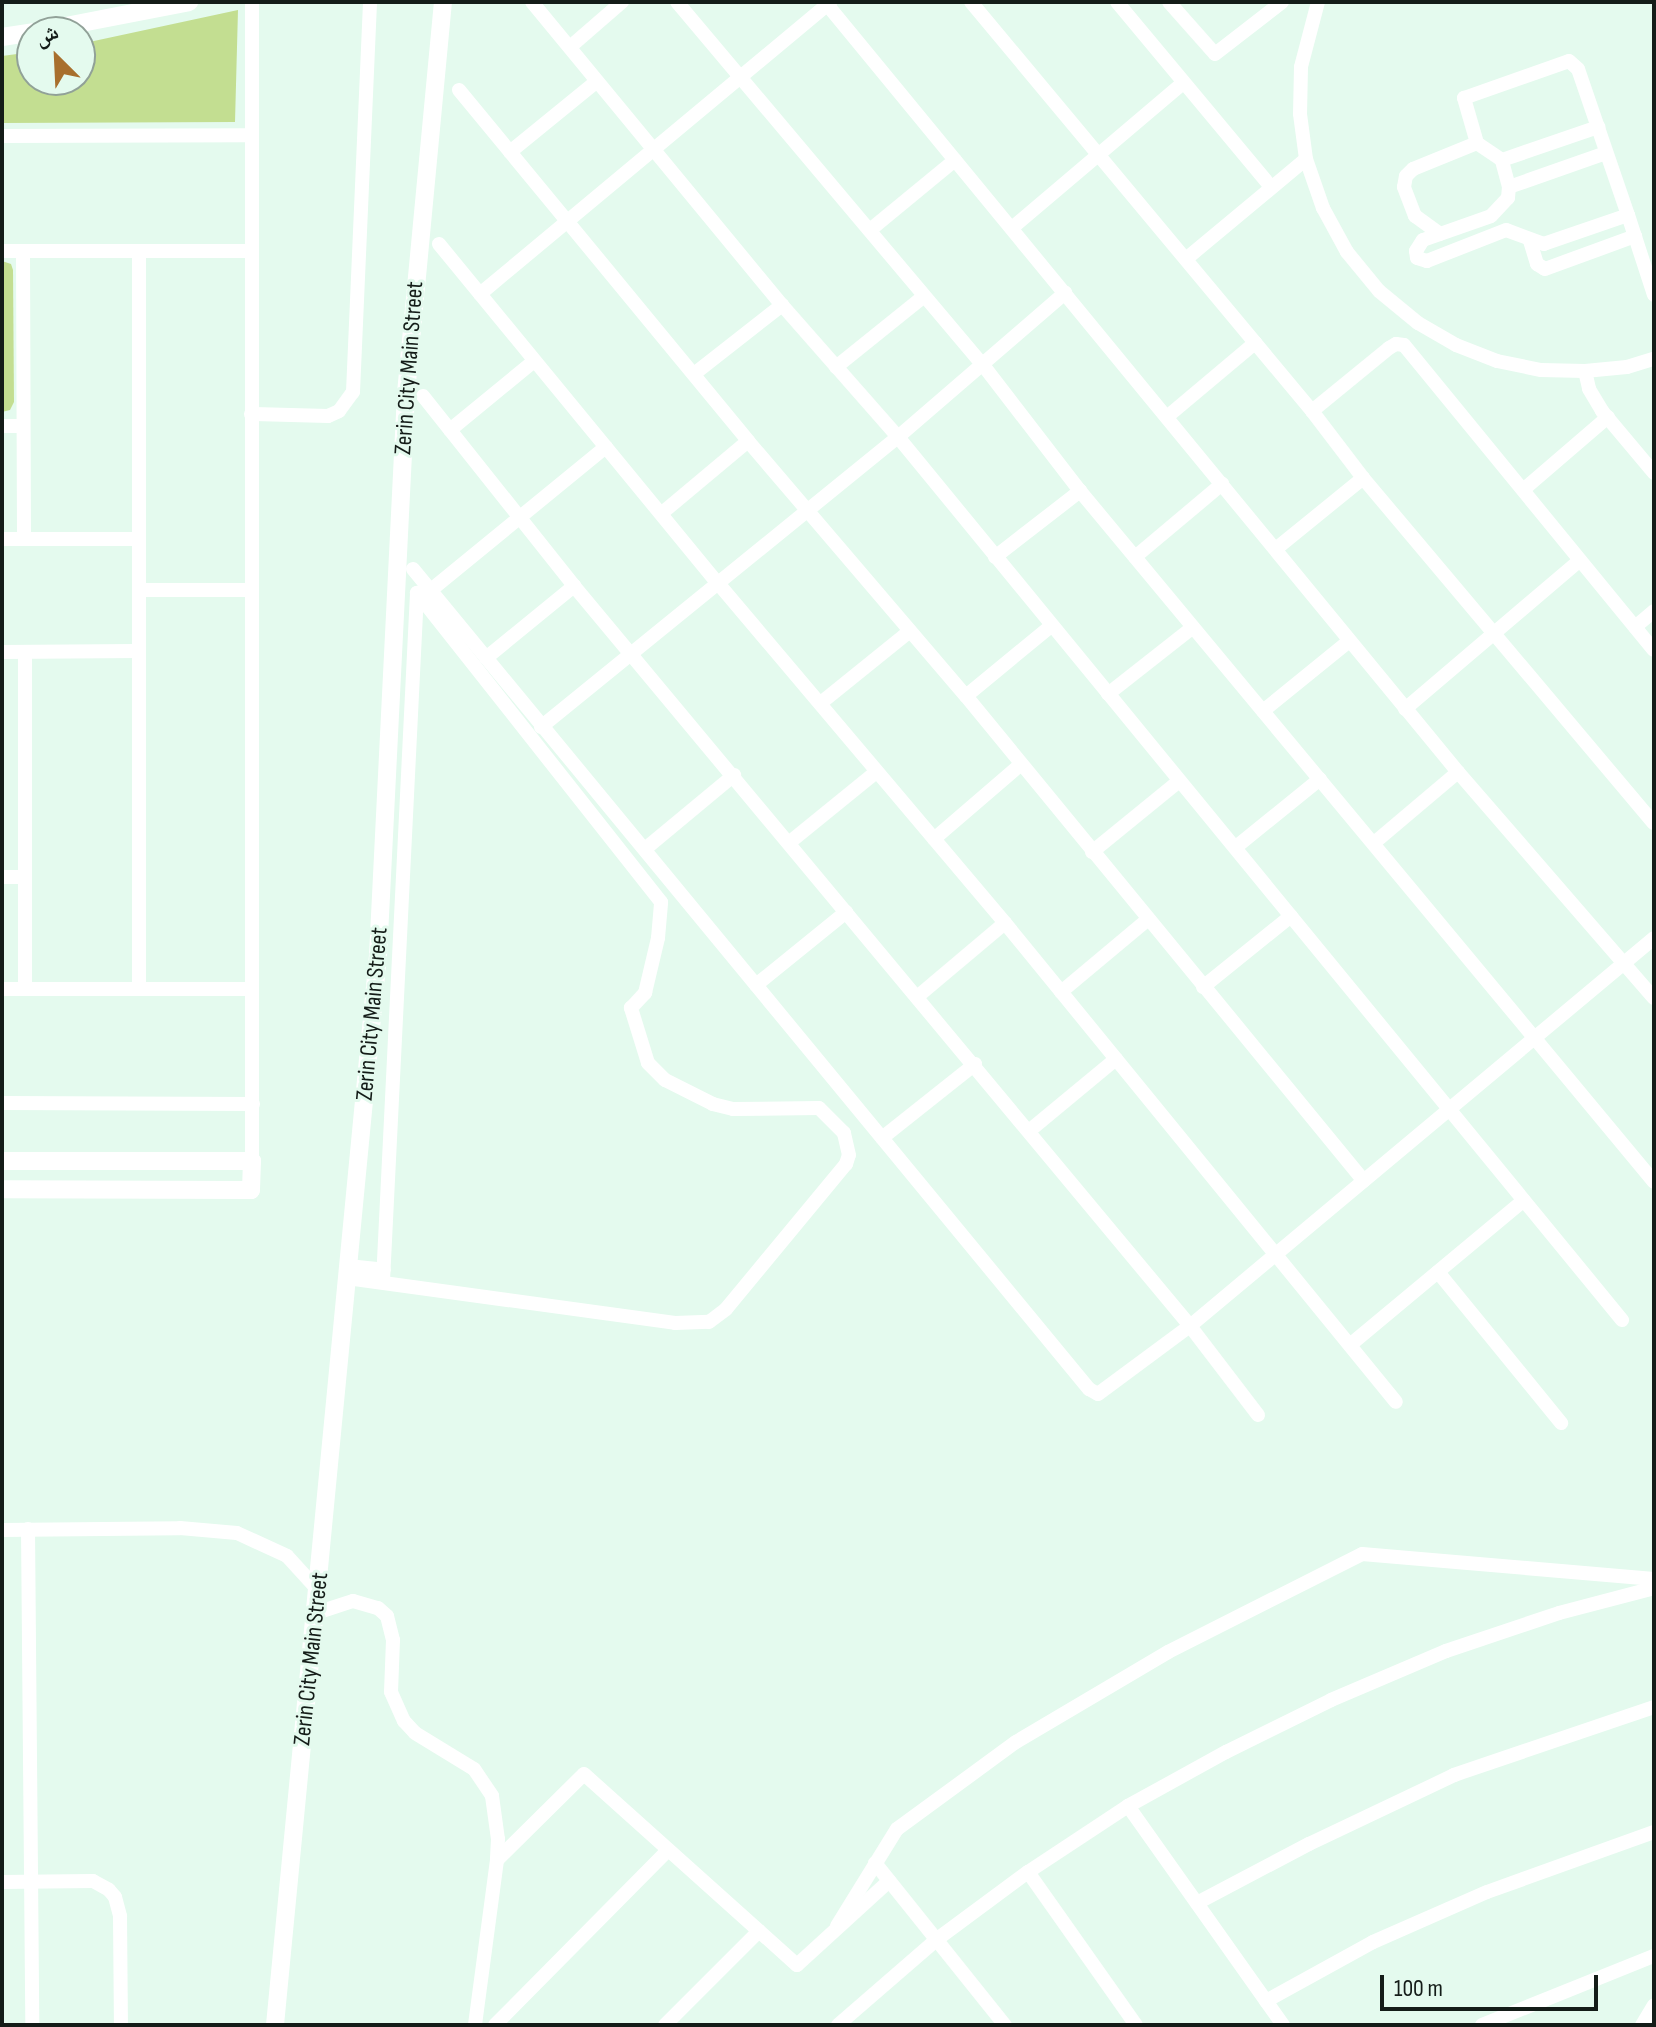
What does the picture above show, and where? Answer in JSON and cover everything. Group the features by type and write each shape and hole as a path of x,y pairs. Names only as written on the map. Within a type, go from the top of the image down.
{"street":[{"path":"96,20 189,2"},
{"path":"2,1189 251,1190 249,135 252,2"},
{"path":"251,414 328,416 339,411 353,392 370,2"},
{"name":"Zerin City Main Street","path":"275,2025 319,1591 385,863 395,574 406,393 443,2"},
{"path":"532,2 782,305 898,437 1622,1320"},
{"path":"570,47 622,2"},
{"path":"677,2 983,365 1080,491 1654,1182"},
{"path":"971,2 1312,411 1363,478 1654,823"},
{"path":"1117,2 1271,187"},
{"path":"1169,2 1215,54 1282,2"},
{"path":"1318,2 1301,67 1300,114 1306,159 1323,208 1347,252 1379,291 1418,323 1456,345 1497,361 1541,370 1585,371 1627,367 1654,359"},
{"path":"480,294 827,3 1277,548 1405,709 1654,998"},
{"path":"1506,230 1427,261 1417,258 1416,245 1498,211 1508,198 1509,187 1502,160 1477,143 1463,105 1466,95 1564,60 1578,69 1654,295"},
{"path":"510,152 597,81"},
{"path":"1012,228 1183,83"},
{"path":"459,90 748,441 966,696 1364,1181"},
{"path":"1502,160 1598,127"},
{"path":"2,136 249,135"},
{"path":"1440,234 1415,216 1404,187 1406,176 1413,169 1477,143"},
{"path":"1509,187 1606,153"},
{"path":"1186,259 1306,159"},
{"path":"870,230 955,160"},
{"path":"1498,211 1506,230 1544,244 1628,215"},
{"path":"1530,241 1537,264 1545,269 1635,236"},
{"path":"439,244 717,582 822,702 876,772 1005,923 1396,1402"},
{"path":"2,251 251,251"},
{"path":"23,251 24,539"},
{"path":"139,252 139,989"},
{"path":"541,727 629,652 810,510 1065,293"},
{"path":"836,367 923,297"},
{"path":"694,374 782,305"},
{"path":"1168,416 1255,343"},
{"path":"1312,411 1389,348 1400,343 1654,650"},
{"path":"450,430 534,361"},
{"path":"1585,371 1589,389 1654,473"},
{"path":"423,396 574,586 1190,1326 1258,1415"},
{"path":"1523,490 1608,417"},
{"path":"2,426 23,426"},
{"path":"662,513 748,441"},
{"path":"431,590 606,447"},
{"path":"1277,548 1363,478"},
{"path":"1135,557 1222,484"},
{"path":"995,557 1080,491"},
{"path":"2,539 139,539"},
{"path":"1405,709 1579,561"},
{"path":"413,569 1094,1393 1104,1394 1190,1326 1654,938"},
{"path":"486,658 574,586"},
{"path":"139,590 252,590"},
{"path":"347,1272 675,1323 709,1322 726,1309 846,1164 849,1155 844,1133 819,1108 733,1109 713,1104 665,1080 648,1063 631,1008 645,993 658,938 661,902 417,593 383,1276"},
{"path":"1635,627 1654,611"},
{"path":"966,696 1051,626"},
{"path":"1108,694 1193,627"},
{"path":"822,702 910,631"},
{"path":"1263,711 1349,641"},
{"path":"2,652 138,651"},
{"path":"25,652 25,988"},
{"path":"934,839 1020,765"},
{"path":"790,842 876,772"},
{"path":"1374,843 1458,772"},
{"path":"645,849 734,775"},
{"path":"1236,847 1320,779"},
{"path":"1092,852 1179,781"},
{"path":"2,877 25,877"},
{"path":"756,985 846,912"},
{"path":"1203,987 1291,916"},
{"path":"1061,992 1147,920"},
{"path":"917,997 1005,923"},
{"path":"2,989 252,989"},
{"path":"1029,1131 1116,1059"},
{"path":"882,1138 975,1064"},
{"path":"2,1103 253,1104"},
{"path":"2,1161 252,1161"},
{"path":"1350,1345 1524,1200"},
{"path":"1438,1272 1561,1423"},
{"path":"2,1530 180,1528 237,1533 287,1556 319,1591"},
{"path":"28,1529 32,2025"},
{"path":"837,1926 875,1863 910,1817 1048,1721 1168,1652 1362,1554 1654,1579"},
{"path":"839,2025 936,1940 1028,1872 1128,1806 1226,1752 1305,1713 1446,1651 1559,1613 1654,1588"},
{"path":"316,1613 353,1601 378,1608 387,1616 393,1640 391,1692 396,1708 415,1733 462,1761 484,1781 495,1813 497,1860 475,2025"},
{"path":"1197,1903 1309,1844 1454,1775 1654,1707"},
{"path":"497,1860 584,1774 797,1965 889,1881"},
{"path":"1128,1806 1283,2025"},
{"path":"1266,2001 1373,1942 1487,1892 1654,1832"},
{"path":"495,2025 668,1850"},
{"path":"875,1863 1005,2025"},
{"path":"1028,1872 1136,2025"},
{"path":"2,1882 93,1881 115,1897 120,1916 121,2025"},
{"path":"665,2025 759,1931"},
{"path":"1482,2025 1654,1956"},
{"path":"1642,2025 1654,2005"}],"green space":[{"path":"238,10 235,122 2,123 2,56 16,54 16,96 96,96 96,41"},
{"path":"2,261 11,264 13,270 14,402 10,410 2,412"}]}
